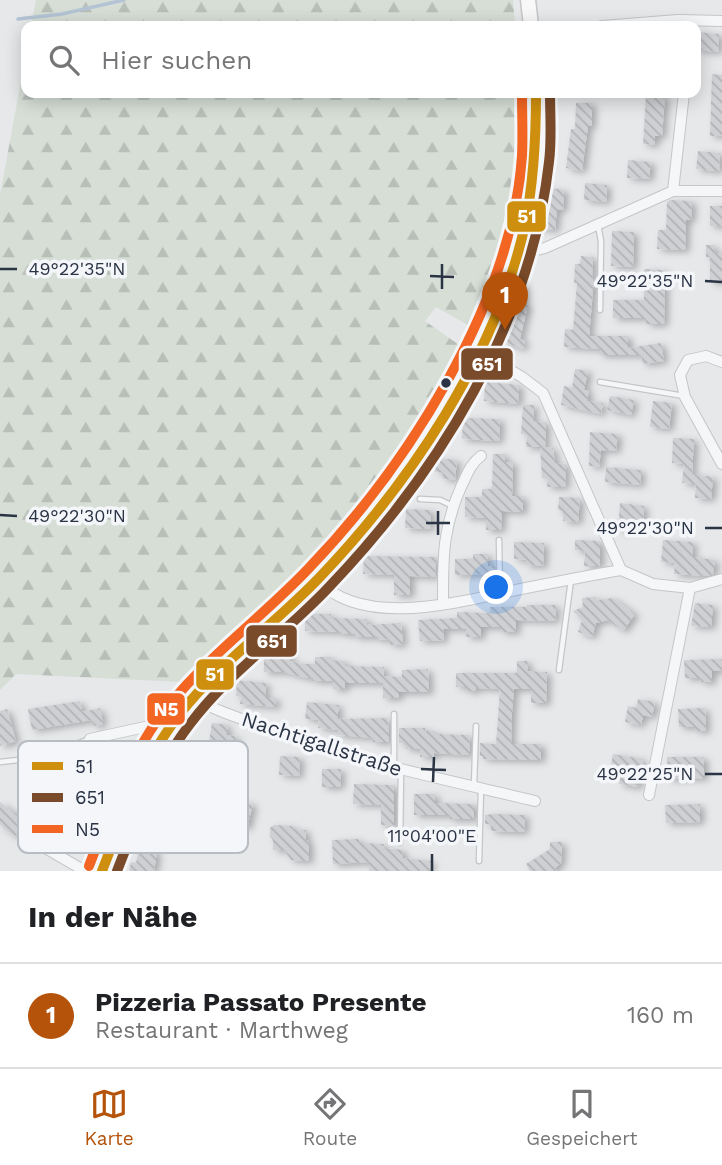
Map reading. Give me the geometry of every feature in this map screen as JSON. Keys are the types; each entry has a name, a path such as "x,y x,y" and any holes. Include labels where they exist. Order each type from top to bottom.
{"main road":[{"path":"528,0 530,21"},
{"path":"162,741 169,727 194,696 317,580 361,530 409,467 441,417 478,351 517,251 535,171 537,98"},
{"path":"102,871 109,853"}],"street":[{"path":"701,22 722,21"},
{"path":"673,191 683,98"},
{"path":"517,251 545,248 673,191 722,191"},
{"path":"478,351 543,393 621,570"},
{"path":"722,362 706,356 688,360 681,375 685,397 722,464"},
{"path":"443,604 443,543 453,506 472,462 481,456"},
{"path":"317,580 331,593 364,605 395,608 443,604 621,570 653,584 690,588 722,579"},
{"path":"649,795 690,588"},
{"name":"Nachtigallstraße","path":"194,696 219,710 279,733 397,769 535,801"},
{"path":"90,739 145,727 169,727"},
{"path":"54,853 85,871"}],"lane":[{"path":"598,224 601,241 600,310"},
{"path":"600,382 685,397"},
{"path":"420,499 440,500 453,506"},
{"path":"499,540 499,593"},
{"path":"559,670 571,579"},
{"path":"394,714 400,843"},
{"path":"476,726 480,861"},
{"path":"84,741 90,739"},
{"path":"0,762 18,760"}],"green space":[{"path":"36,0 513,0 515,21 32,21"},
{"path":"21,81 21,98 520,98 524,162 502,272 473,328 436,307 425,321 462,347 428,400 398,456 303,574 196,674 190,671 181,682 16,674 0,690 0,195"}],"building":[{"path":"701,32 719,34 718,52 701,50"},
{"path":"712,74 722,75 722,136 710,136"},
{"path":"646,98 665,98 662,136 655,136 655,145 643,144"},
{"path":"576,103 592,103 592,126 588,126 582,171 566,168 571,129 575,129"},
{"path":"698,151 720,153 719,171 696,169"},
{"path":"628,160 651,162 649,179 627,178"},
{"path":"585,183 607,185 606,202 584,200"},
{"path":"548,188 564,190 563,210 557,209 555,230 538,228 540,207 546,207"},
{"path":"692,201 691,220 686,220 685,250 657,249 658,230 666,230 667,202"},
{"path":"710,206 722,206 722,226 710,226"},
{"path":"612,231 634,232 633,267 611,266"},
{"path":"706,245 714,245 714,253 722,253 722,282 710,282 710,257 706,257"},
{"path":"581,256 593,257 594,279 589,336 628,336 628,348 661,343 664,361 643,364 641,355 600,355 600,349 564,347 565,329 573,330 577,283 574,283 575,264 580,264"},
{"path":"644,269 665,270 664,324 646,324 646,318 613,318 613,300 644,300"},
{"path":"515,300 528,305 520,339 525,341 523,349 503,342 503,334"},
{"path":"575,369 588,371 584,390 589,390 587,401 603,403 601,414 561,405 564,386 572,388"},
{"path":"485,382 519,385 518,404 484,401"},
{"path":"610,396 634,400 631,415 607,410"},
{"path":"653,401 672,403 669,429 650,427"},
{"path":"523,405 534,405 533,421 546,422 545,447 526,447 527,434 521,434"},
{"path":"463,418 500,419 499,441 462,439"},
{"path":"590,432 618,434 616,451 601,450 599,467 589,466"},
{"path":"673,438 694,439 692,474 713,477 711,499 695,498 696,484 682,483 684,464 672,463"},
{"path":"540,447 553,448 555,463 566,464 565,487 547,487 548,478 542,478"},
{"path":"493,454 505,454 505,462 513,462 512,496 523,496 523,512 502,511 501,530 486,530 486,518 465,517 465,497 482,497 482,489 492,489"},
{"path":"436,458 457,460 455,480 443,479 443,472 435,472"},
{"path":"606,467 641,470 640,485 605,482"},
{"path":"559,497 580,498 578,522 563,521 563,511 558,510"},
{"path":"620,503 644,506 643,522 628,520 627,531 618,530"},
{"path":"406,509 431,510 430,529 405,528"},
{"path":"575,540 600,541 600,566 584,566 585,551 575,550"},
{"path":"663,540 693,542 692,557 715,560 713,574 674,574 675,563 661,562"},
{"path":"514,542 544,543 543,566 526,565 526,560 514,559"},
{"path":"473,554 488,554 488,566 495,566 495,574 455,575 455,559 473,559"},
{"path":"364,556 436,557 435,577 410,576 410,595 394,595 394,575 363,574"},
{"path":"596,597 597,600 613,598 635,614 623,631 608,620 596,623 592,637 578,632 582,620 573,611 583,607 582,598"},
{"path":"695,603 713,605 711,627 691,626"},
{"path":"556,605 555,621 516,620 516,632 501,632 501,627 481,627 481,637 466,637 467,629 443,629 444,640 420,641 418,620 457,618 457,612 490,613 490,607"},
{"path":"305,614 367,619 367,625 401,623 403,644 390,645 390,639 355,637 355,634 341,632 305,631"},
{"path":"264,654 290,654 290,661 301,664 315,664 315,657 331,657 332,661 345,661 345,666 384,667 384,676 402,677 402,670 428,669 429,692 399,692 399,698 383,698 383,683 345,683 345,689 333,689 333,681 313,681 313,678 284,672 264,672"},
{"path":"722,659 722,671 712,671 712,682 701,682 700,678 685,678 684,660"},
{"path":"517,661 528,661 527,671 547,672 546,703 531,703 531,689 514,689 512,712 511,744 541,744 541,760 483,759 483,756 480,756 480,743 496,744 500,689 476,688 476,691 466,691 466,687 456,687 456,673 517,673"},
{"path":"237,680 266,683 265,698 276,698 276,707 240,704 241,697 236,696"},
{"path":"638,699 655,702 652,717 643,715 641,725 625,722 628,706 636,708"},
{"path":"80,701 82,712 100,708 103,724 94,726 92,720 32,730 28,709"},
{"path":"307,702 339,705 337,719 388,718 389,742 373,742 373,738 338,735 338,730 318,728 319,720 305,719"},
{"path":"705,708 706,731 695,731 695,727 679,727 678,709"},
{"path":"7,709 16,741 0,746 0,711"},
{"path":"212,723 228,725 226,735 236,736 235,741 209,741"},
{"path":"399,728 425,728 425,731 434,731 434,734 469,735 470,755 434,753 434,757 420,757 420,749 406,749 406,743 399,743"},
{"path":"154,735 150,741 140,741 141,738 138,736"},
{"path":"613,754 643,759 638,787 619,784 621,773 610,771"},
{"path":"280,756 300,757 299,776 279,775"},
{"path":"667,757 704,757 704,778 668,779"},
{"path":"322,769 341,769 340,787 322,787"},
{"path":"354,784 394,785 394,826 381,825 381,805 353,804"},
{"path":"414,794 435,794 435,803 474,804 474,819 450,819 450,815 414,815"},
{"path":"0,802 18,815 18,833 15,837 0,825"},
{"path":"248,803 253,804 248,824"},
{"path":"700,804 700,822 666,823 665,805"},
{"path":"485,815 525,815 524,832 491,831 491,824 485,824"},
{"path":"274,825 306,830 309,861 291,860 284,850 273,850 270,828"},
{"path":"359,839 359,843 384,844 383,848 403,850 402,858 431,861 430,871 369,871 369,862 333,864 332,840"},
{"path":"550,842 562,842 561,863 555,868 557,871 530,871 526,864 550,849"},
{"path":"87,853 99,853 94,866 84,862"},
{"path":"138,853 157,853 154,871 129,871 131,862 136,863"}],"waterway":[{"path":"18,19 62,14 124,0"}],"transit line":[{"name":"N5","path":"144,741 191,680 290,587 346,527 383,481 449,378 476,323 498,267 514,211 522,156 522,98"},
{"name":"51","path":"161,741 179,715 211,678 302,595 353,541 417,459 445,415 471,369 512,274 531,192 536,98"},
{"name":"651","path":"178,741 222,687 312,605 369,542 407,495 474,392 500,337 522,280 539,222 550,153 550,98"},
{"name":"N5","path":"89,866 94,853"},
{"name":"51","path":"102,871 109,853"},
{"name":"651","path":"117,871 124,853"}],"place":[{"name":"Pizzeria Passato Presente","path":"505,330"}]}
